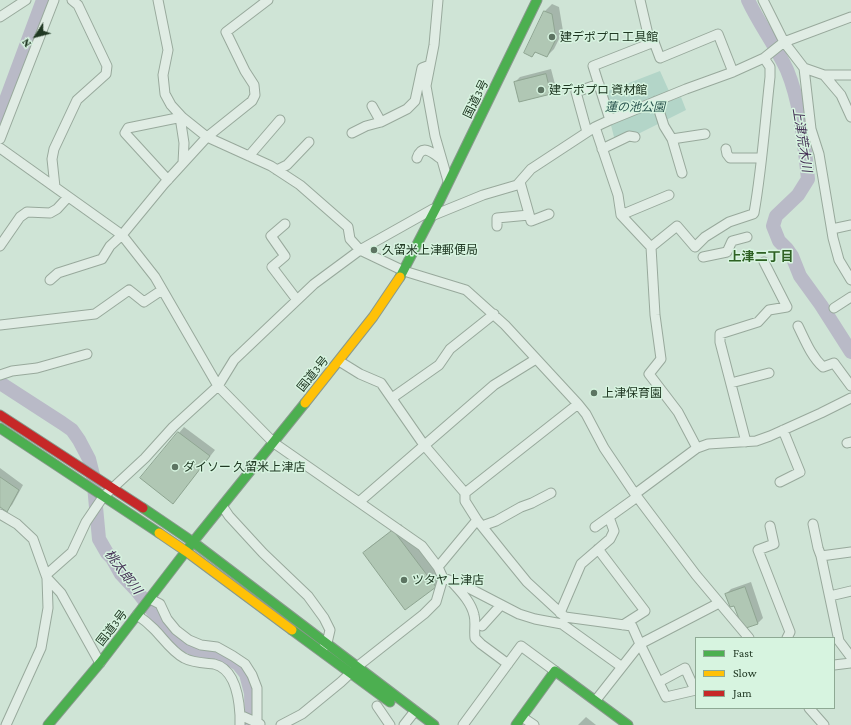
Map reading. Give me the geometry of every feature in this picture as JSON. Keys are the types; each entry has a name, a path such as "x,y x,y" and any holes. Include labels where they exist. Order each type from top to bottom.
{"main road":[{"name":"国道3号","path":"48,725 100,663 194,542 339,361 404,271 433,216 537,0"},
{"path":"0,416 114,488 194,542 358,666 412,714 420,725"},
{"path":"0,428 187,552 350,673 412,714 434,725"},
{"path":"516,725 555,671 628,725"}],"street":[{"path":"0,139 54,0"},
{"path":"55,187 52,159 54,149 77,100 106,74 107,66 78,5 72,0"},
{"path":"158,0 168,50 163,75 165,94 171,105 181,117 207,137 277,170 300,185 348,227 350,239 360,250 404,271 466,290 494,314 586,414 604,448 636,496 696,575 747,637"},
{"path":"50,280 58,273 102,258 110,246 122,235 168,180 207,137 252,101 255,95 254,85 245,71 226,32 268,0"},
{"path":"438,0 437,21 426,86 435,136 448,183"},
{"path":"640,0 650,43"},
{"path":"763,0 784,42 804,68 811,129 819,154 833,238 839,260 850,276"},
{"path":"0,17 22,1"},
{"path":"433,216 483,195 517,185 531,169 591,130 610,120 733,72 764,58 784,42 851,18"},
{"path":"610,120 593,66 650,43 654,42 660,58 718,34 733,72"},
{"path":"651,247 677,226 695,247 705,237 729,222 752,214 760,177 770,77 770,67 764,58"},
{"path":"352,133 381,122 407,109 415,101 422,68 430,65"},
{"path":"804,68 824,75 851,75"},
{"path":"824,75 841,95 851,117"},
{"path":"599,84 576,92 591,130 602,149 618,195 621,215 651,247 655,315 661,359 649,374 678,412 697,448"},
{"path":"656,101 664,126 672,139 682,173"},
{"path":"372,106 381,122"},
{"path":"181,117 184,143 183,163"},
{"path":"168,180 126,134 128,128 181,117"},
{"path":"249,156 280,120"},
{"path":"672,139 705,134"},
{"path":"602,149 629,136 636,137"},
{"path":"277,170 287,165 309,142"},
{"path":"0,148 122,235 155,277 218,386 274,443 422,546 447,580 464,595 471,607 474,615 475,638 508,664"},
{"path":"726,149 730,158 761,158"},
{"path":"416,158 418,153 422,150 429,151 441,159"},
{"path":"520,182 530,221 549,214"},
{"path":"621,215 669,195"},
{"path":"0,246 20,217 27,212 50,214 57,210 68,197"},
{"path":"46,577 72,552 86,522 103,497 145,458 173,427 218,386 234,360 297,300 314,284 360,250 437,206"},
{"path":"497,226 496,221 498,218 529,214"},
{"path":"285,224 271,236 285,256 272,267 297,300"},
{"path":"832,230 851,225"},
{"path":"703,257 727,252 732,242 746,237"},
{"path":"746,442 720,342 720,334 758,322 769,310 787,307 764,262"},
{"path":"0,325 95,314 129,290 144,302 162,290"},
{"path":"834,308 851,297"},
{"path":"392,398 439,365 450,349 494,314"},
{"path":"798,326 818,362 823,367 834,363 851,386"},
{"path":"0,375 12,371 37,368 87,354"},
{"path":"359,502 494,385 536,359"},
{"path":"339,361 360,374 381,383 424,445 465,493 465,501 480,523 527,582 563,618 622,667"},
{"path":"731,383 769,373"},
{"path":"594,527 697,448 708,444 756,441 851,398"},
{"path":"465,493 578,404"},
{"path":"780,482 800,472 783,430"},
{"path":"438,567 480,523 496,521 551,493"},
{"path":"223,507 229,516 263,553 308,596 324,618 330,630 327,643 321,651"},
{"path":"0,514 17,524 33,539 46,577 48,608 41,648 6,725"},
{"path":"563,618 581,564 610,539 614,531 609,517"},
{"path":"812,524 830,596 836,641 851,657"},
{"path":"770,526 774,544 758,550 790,632 788,637"},
{"path":"598,549 645,611 623,625"},
{"path":"821,556 851,552"},
{"path":"46,577 61,593 100,663"},
{"path":"447,580 463,586 519,614 534,619 563,618 632,626 666,697 695,690"},
{"path":"281,725 302,714 358,666 424,614 436,602 447,580"},
{"path":"830,596 851,591"},
{"path":"150,599 160,604 167,619 176,630 189,640 201,645 217,648 245,664 252,675 257,688 259,724 240,715"},
{"path":"596,700 640,644 719,603"},
{"path":"482,626 501,605"},
{"path":"139,613 185,659 216,665 227,672 235,684 239,699 240,725"},
{"path":"463,725 521,646 555,671"},
{"path":"835,665 851,663"},
{"path":"658,682 685,668 695,688"},
{"path":"377,706 390,725"},
{"path":"810,709 824,725"},
{"path":"404,725 412,714"},
{"path":"522,717 534,725"}],"green space":[{"name":"蓮の池公園","path":"660,71 673,100 681,97 686,110 616,145 603,93"}],"building":[{"path":"544,11 552,14 556,39 547,57 535,52 532,57 524,53"},
{"path":"546,74 551,94 519,102 514,82"},
{"name":"ダイソー 久留米上津店","path":"178,432 210,456 173,504 140,478"},
{"path":"0,477 19,490 7,512 0,507"},
{"path":"393,530 436,587 405,610 363,553"},
{"path":"745,587 758,624 743,629 734,606 730,607 725,594"}],"waterway":[{"name":"桃太郎川","path":"0,116 43,0"},
{"name":"上津荒木川","path":"748,0 778,52 792,83 799,110 808,179 798,195 776,216 773,226 779,241 792,256 800,276 821,305 851,352"},
{"name":"桃太郎川","path":"0,383 72,430 89,459 93,475 99,539 107,553 112,558 121,574 137,591 171,633 182,643 196,650 214,652 238,664 246,674 251,693 252,725"}],"traffic: fast":[{"path":"400,277 437,206 537,0"},
{"path":"48,725 100,663 193,542 305,403"},
{"path":"0,428 159,533"},
{"path":"143,508 193,542 434,725"},
{"path":"292,630 390,702"},
{"path":"516,725 555,671 628,725"}],"traffic: slow":[{"path":"305,403 373,317 400,277"},
{"path":"159,533 292,630"}],"traffic: jam":[{"path":"0,415 143,508"}],"place":[{"name":"建デポプロ 工具館","path":"552,37"},
{"name":"建デポプロ 資材館","path":"541,90"},
{"name":"久留米上津郵便局","path":"374,250"},
{"name":"上津保育園","path":"594,393"},
{"name":"ダイソー 久留米上津店","path":"175,467"},
{"name":"ツタヤ上津店","path":"404,580"}],"district":[{"name":"上津二丁目","path":"761,257"}]}
